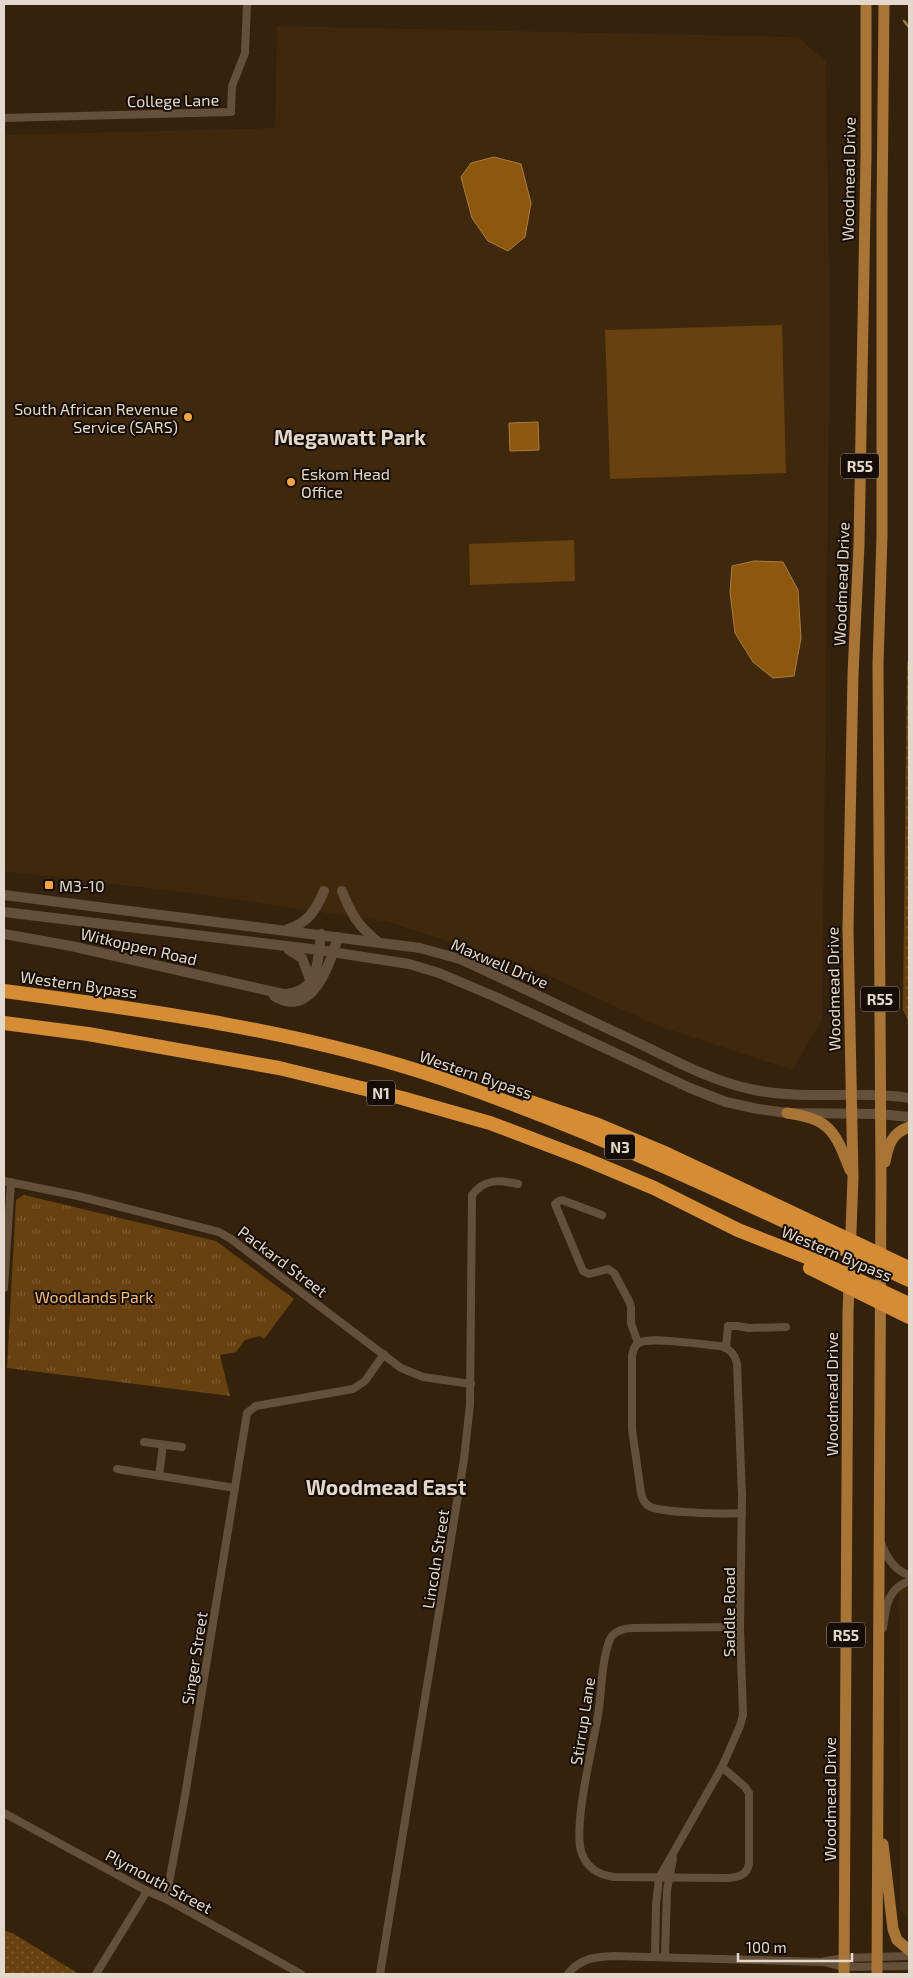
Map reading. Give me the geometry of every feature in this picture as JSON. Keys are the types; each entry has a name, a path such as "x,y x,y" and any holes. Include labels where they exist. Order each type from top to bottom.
{"highway":[{"name":"Western Bypass","path":"4,991 218,1022 328,1047 445,1080 662,1164 831,1237 909,1280"},
{"name":"Western Bypass","path":"4,1023 88,1034 279,1068 402,1098 490,1123 585,1159 654,1188 738,1230 822,1268 909,1304"},
{"path":"831,1237 909,1268"},
{"path":"822,1268 909,1316"}],"main road":[{"name":"Woodmead Drive","path":"845,1966 848,1312 854,1178 848,929 853,674 859,544 866,155 866,4"},
{"name":"Woodmead Drive","path":"877,1966 881,1181 878,664 882,536 884,4"},
{"path":"285,930 297,926 312,915 324,891"},
{"path":"342,891 358,925 378,942"},
{"name":"Maxwell Drive","path":"4,895 420,948 460,959 695,1070 737,1086 795,1096 851,1095 909,1098"},
{"path":"84,923 87,905"},
{"name":"Maxwell Drive","path":"4,912 319,950 402,962 433,971 498,998 700,1092 747,1107 787,1113 880,1114 909,1117"},
{"name":"Witkoppen Road","path":"4,934 71,946 267,991 290,993 304,989 311,982"},
{"path":"311,982 314,975 321,934"},
{"name":"Witkoppen Road","path":"267,991 286,1001 310,996 333,953 338,937"},
{"path":"280,946 301,957 306,964 308,978 311,982"},
{"path":"787,1113 813,1118 829,1129 839,1143 854,1178"},
{"path":"881,1181 891,1139 900,1130 909,1127"},
{"path":"878,1790 893,1929 897,1940 909,1950"}],"street":[{"name":"College Lane","path":"4,118 230,112 232,86 245,53 247,4"},
{"path":"4,1288 7,1181"},
{"name":"Packard Street","path":"7,1181 78,1196 219,1232 409,1372 423,1377 471,1384"},
{"name":"Lincoln Street","path":"380,1974 463,1468 471,1384 472,1195 476,1189 492,1181 518,1184"},
{"path":"602,1215 562,1200 555,1204 583,1271 589,1274 608,1269 614,1273 629,1301 631,1322 638,1343"},
{"path":"742,1514 657,1509 648,1506 645,1502 641,1493 632,1429 632,1353 638,1343 652,1340 729,1350 728,1326 749,1328 786,1327"},
{"name":"Saddle Road","path":"655,1956 656,1904 659,1878 664,1867 673,1857 722,1767 740,1726 742,1714 740,1627 742,1514 736,1364 729,1350"},
{"name":"Singer Street","path":"166,1899 185,1796 248,1411 256,1406 334,1394 353,1389 364,1381 384,1354"},
{"path":"144,1442 182,1447"},
{"path":"159,1476 163,1445"},
{"path":"117,1469 235,1488"},
{"path":"878,1531 882,1546 889,1559 899,1570 909,1575"},
{"path":"879,1660 887,1602 890,1594 896,1588 909,1581"},
{"name":"Stirrup Lane","path":"722,1767 745,1787 750,1798 749,1864 747,1871 738,1877 659,1878 605,1876 594,1871 588,1865 582,1855 579,1844 581,1811 598,1715 605,1660 610,1640 621,1630 633,1628 740,1627"},
{"name":"Plymouth Street","path":"4,1813 166,1899 301,1974"},
{"name":"Saddle Road","path":"665,1957 669,1878 673,1857"},
{"path":"96,1974 147,1890"},
{"path":"568,1974 580,1963 594,1957 655,1956 824,1962 845,1966 909,1966"},
{"path":"877,1966 909,1956"}],"shaded area":[{"path":"277,26 798,37 826,62 830,332 822,1020 792,1070 658,1026 527,966 388,922 199,894 4,871 4,135 275,128"},
{"path":"494,157 521,164 531,203 525,237 508,251 488,241 472,218 461,177 471,163"},
{"path":"538,422 539,450 510,451 509,423"},
{"path":"754,561 783,562 798,590 801,638 794,676 773,678 753,662 735,633 730,592 732,566"},
{"path":"899,1581 909,1581 909,1923 900,1907"}],"green space":[{"path":"782,325 786,473 610,479 605,330"},
{"path":"574,540 575,581 470,585 469,544"},
{"path":"909,661 909,1034 907,1018 903,1010 907,662"},
{"name":"Woodlands Park","path":"24,1195 216,1241 294,1299 264,1339 260,1336 245,1340 236,1352 220,1355 230,1396 7,1368 16,1200"},
{"path":"4,1930 14,1934 79,1974 4,1974"}],"waterway":[{"path":"904,21 909,27"}],"place":[{"name":"South African Revenue Service (SARS)","path":"188,417"},
{"name":"Eskom Head Office","path":"291,482"},
{"name":"M3-10","path":"49,885"}],"district":[{"name":"Megawatt Park","path":"350,436"},
{"name":"Woodmead East","path":"386,1486"}]}
